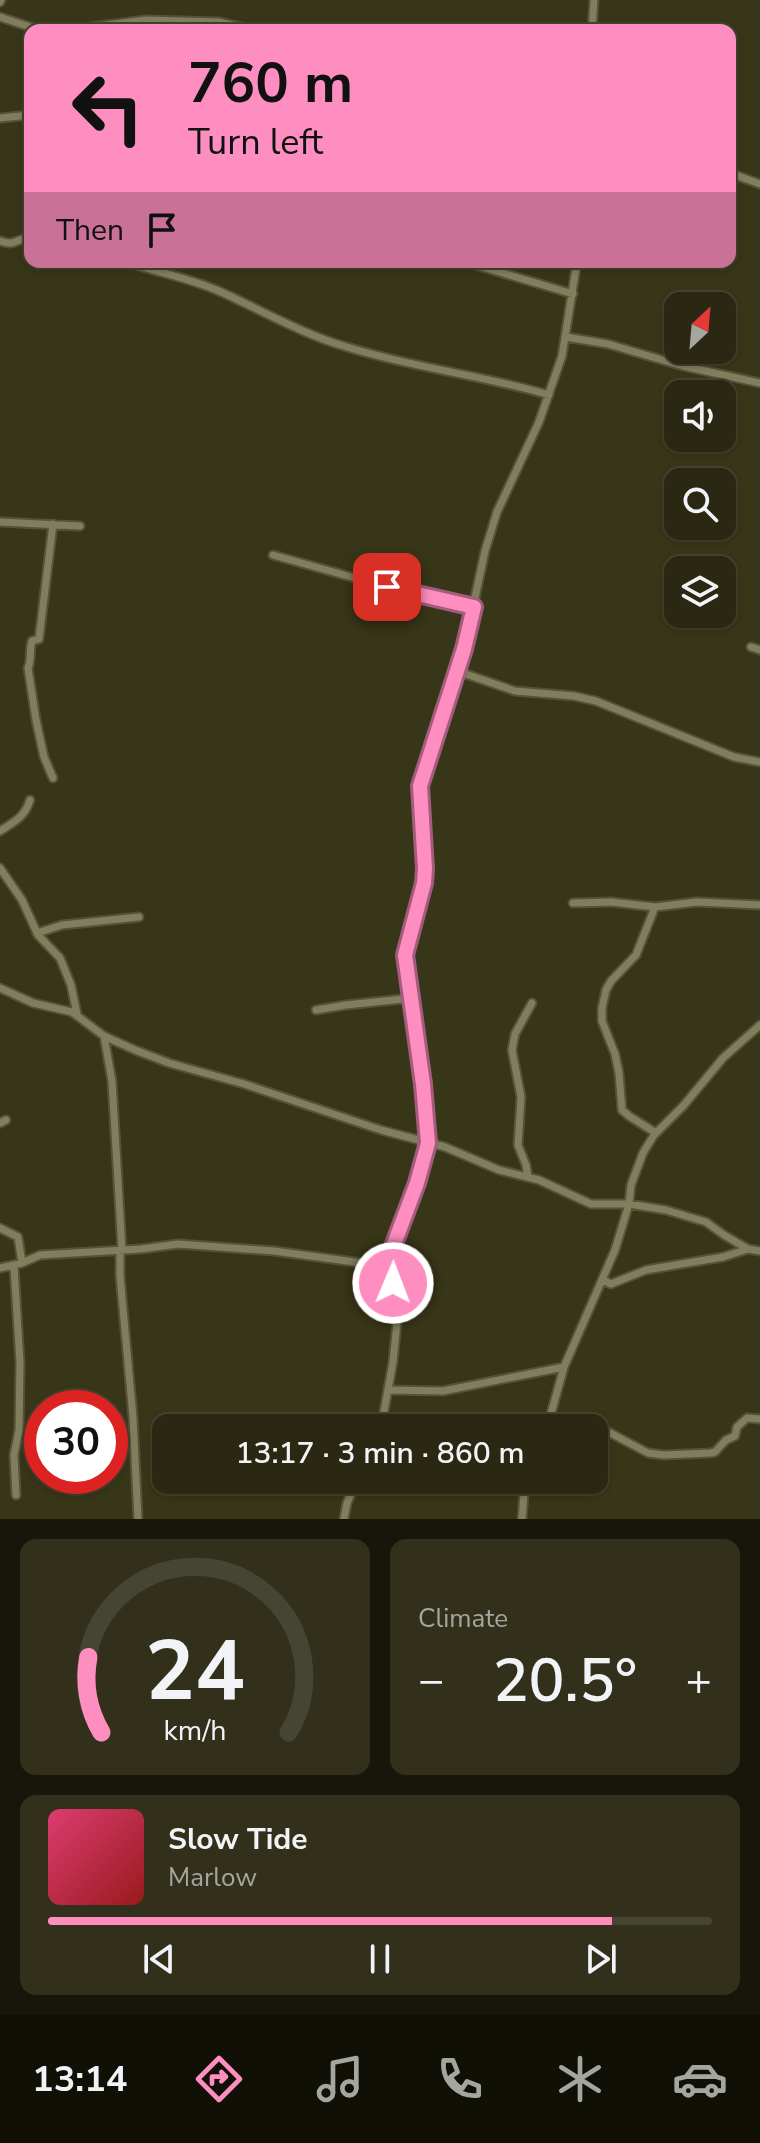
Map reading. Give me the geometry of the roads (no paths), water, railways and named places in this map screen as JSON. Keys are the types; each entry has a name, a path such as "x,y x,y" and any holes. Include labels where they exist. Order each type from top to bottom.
{"street":[{"path":"592,24 594,0"},
{"path":"0,17 24,25"},
{"path":"115,24 146,20 228,24"},
{"path":"0,118 24,116"},
{"path":"736,175 760,184"},
{"path":"0,241 12,244 24,238"},
{"path":"147,268 217,291 347,347 549,395"},
{"path":"486,268 573,294"},
{"path":"384,1414 393,1362 398,1300 391,1267 396,1235 417,1183 428,1143 405,955 424,883 420,786 457,671 497,512 539,422 562,356 576,268"},
{"path":"566,337 608,344 683,366 760,383"},
{"path":"0,522 80,526"},
{"path":"53,524 39,639 32,641 28,668 44,757 53,778"},
{"path":"273,555 387,587 474,607"},
{"path":"457,671 515,691 596,701 734,757 760,762"},
{"path":"0,831 22,817 30,800"},
{"path":"0,868 22,900 37,933 52,948 66,970 77,1014"},
{"path":"573,903 611,902 655,907 697,902 760,905"},
{"path":"655,907 636,955 606,990 601,1015 615,1054 622,1110 656,1133"},
{"path":"37,933 62,925 139,917"},
{"path":"0,988 33,1003 77,1014 104,1036 169,1063 445,1147 499,1170 539,1180 591,1204 629,1204 666,1210 706,1222 748,1249 760,1251"},
{"path":"316,1010 412,998"},
{"path":"528,1177 518,1145 521,1097 512,1050 515,1034 532,1003"},
{"path":"551,1414 564,1367 615,1250 629,1204 631,1185 643,1153 656,1133 723,1058 760,1025"},
{"path":"104,1036 112,1081 120,1276 133,1417 138,1519"},
{"path":"0,1228 18,1237 20,1362 19,1430 14,1455 16,1495"},
{"path":"0,1268 40,1255 178,1244 274,1251 391,1267"},
{"path":"603,1280 611,1284 646,1270 723,1257 748,1249"},
{"path":"388,1390 443,1391 564,1367"},
{"path":"608,1432 648,1453 704,1454 715,1452 732,1438 737,1427 747,1418 760,1419"},
{"path":"344,1519 351,1494"},
{"path":"522,1519 524,1494"}]}
